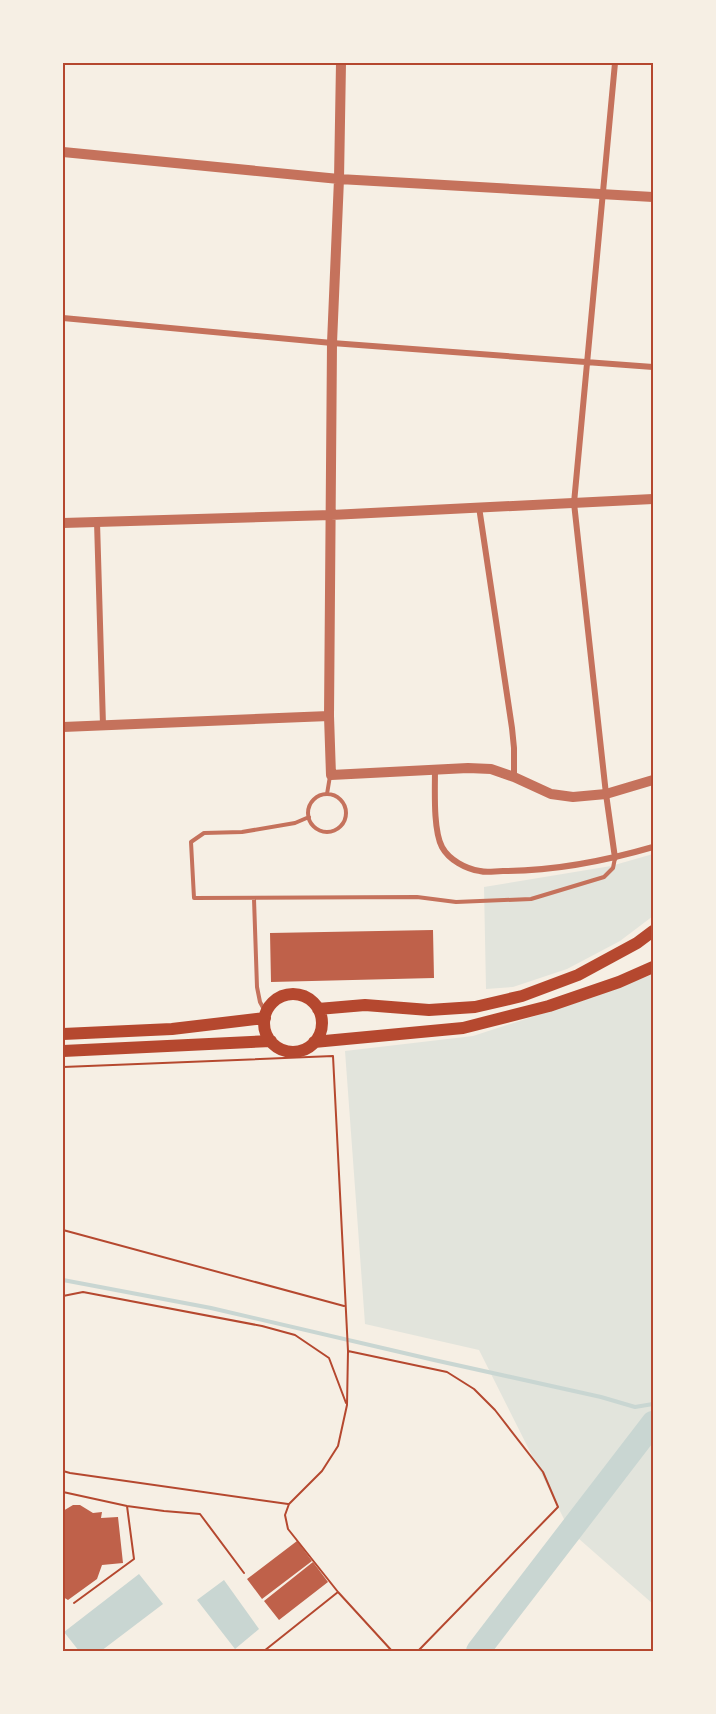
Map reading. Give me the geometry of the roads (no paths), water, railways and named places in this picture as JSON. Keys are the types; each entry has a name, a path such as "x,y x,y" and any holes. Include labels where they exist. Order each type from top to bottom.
{"main road":[{"path":"318,1009 365,1005 429,1010 475,1007 522,996 579,975 637,944 653,931"},
{"path":"314,1042 463,1028 549,1006 619,982 653,967"},
{"path":"291,994 302,995 318,1009 322,1026 319,1035 307,1048 297,1052 287,1051 271,1041 264,1026 265,1016 272,1004 280,997 291,994"},
{"path":"63,1034 172,1029 265,1016"},
{"path":"63,1051 271,1041"}],"street":[{"path":"341,63 332,343 329,716 331,775 491,769 551,794 573,797 606,794 653,780"},
{"path":"615,63 574,503 615,858"},
{"path":"63,152 339,178 653,197"},
{"path":"63,318 332,343 653,367"},
{"path":"63,523 331,515 653,499"},
{"path":"479,507 512,728 514,777"},
{"path":"97,522 103,725"},
{"path":"63,727 329,716"},
{"path":"435,770 437,830 441,847 449,857 464,867 480,872 527,871 615,858 653,847"}],"lane":[{"path":"327,795 331,775"},
{"path":"327,795 338,797 345,807 346,819 343,825 333,832 320,831 315,828 309,817 310,804 320,796 327,795"},
{"path":"309,817 296,823 253,830 204,833 191,842 194,898 417,897 456,903 531,899 604,877 613,868 615,858"},
{"path":"254,898 257,987 265,1016"}],"waterway":[{"path":"63,1280 211,1308 601,1397 635,1407 653,1404"},
{"path":"478,1651 653,1423"}]}
